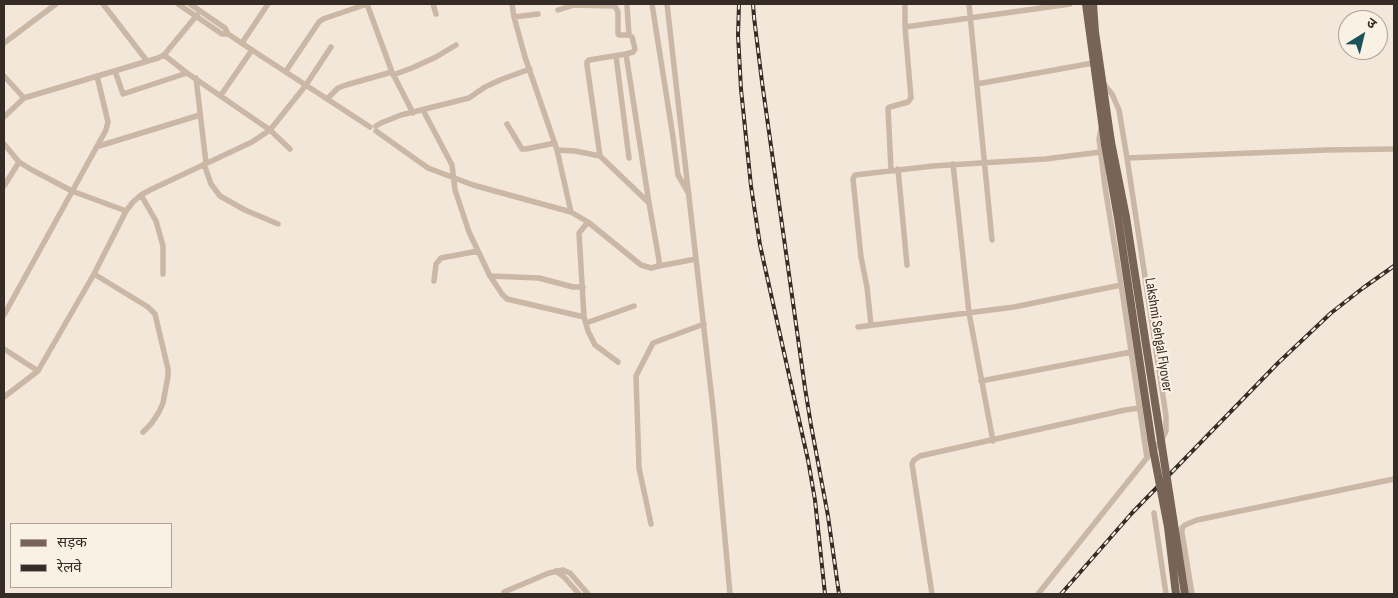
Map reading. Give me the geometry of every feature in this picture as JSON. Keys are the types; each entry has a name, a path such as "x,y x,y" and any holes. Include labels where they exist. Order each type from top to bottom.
{"main road":[{"name":"Lakshmi Sehgal Flyover","path":"1086,4 1093,64 1152,444 1168,527 1176,594"},
{"name":"Lakshmi Sehgal Flyover","path":"1093,4 1102,81 1106,146 1126,217 1185,594"}],"street":[{"path":"4,43 56,4"},
{"path":"103,4 147,61"},
{"path":"178,4 195,16 224,28 228,34 374,128 428,168 473,185 571,212 588,222 641,265 651,268 696,259"},
{"path":"190,4 213,24"},
{"path":"242,43 268,4"},
{"path":"286,71 322,19 367,4 392,74 413,113"},
{"path":"434,4 436,14"},
{"path":"512,4 514,17 530,69 557,150 571,212"},
{"path":"652,4 678,175 689,195"},
{"path":"667,4 714,417 730,594"},
{"path":"905,4 911,98 908,102 888,108 888,112 907,265"},
{"path":"969,4 992,240"},
{"path":"1007,4 1008,12"},
{"path":"905,27 1042,6 1070,4"},
{"path":"558,10 574,5 615,6 618,12 618,34 629,36"},
{"path":"600,156 587,65 589,60 626,54 635,50 632,37 629,36 627,6"},
{"path":"4,117 24,98 164,55 200,11"},
{"path":"514,17 538,14"},
{"path":"327,99 338,88 412,68 456,45"},
{"path":"4,396 38,371 94,274 126,211 141,195 259,138 270,130 306,85 331,47"},
{"path":"221,96 252,50"},
{"path":"626,54 659,266"},
{"path":"164,55 270,130 290,149"},
{"path":"616,56 629,158"},
{"path":"978,84 1093,64"},
{"path":"374,128 390,119 469,98 500,80 530,69"},
{"path":"115,71 123,94 187,73"},
{"path":"4,76 24,98"},
{"path":"4,315 106,130 108,122 98,76"},
{"path":"196,78 205,164 211,184 220,196 245,210 278,224"},
{"path":"1038,594 1162,439 1166,431 1166,416 1127,158 1118,110 1112,94 1102,81"},
{"path":"423,110 452,165 455,190 468,232 490,276 502,294 508,298 585,320 634,306"},
{"path":"98,146 200,115"},
{"path":"507,124 522,149 555,143"},
{"path":"4,144 19,162 72,191 126,211"},
{"path":"871,325 867,287 861,257 854,176 895,169 1045,159 1106,146 1105,187 1147,458"},
{"path":"1127,158 1394,149"},
{"path":"557,150 600,156 649,203"},
{"path":"4,186 19,162"},
{"path":"953,164 969,313 993,441"},
{"path":"141,195 156,221 162,246 163,274"},
{"path":"588,222 579,233 585,320 595,345 618,362"},
{"path":"434,281 436,264 441,258 478,251"},
{"path":"94,274 148,307 155,314 168,376 163,403 159,412 143,432"},
{"path":"490,276 539,278 573,287 583,287"},
{"path":"858,327 1014,307 1121,286"},
{"path":"652,524 639,468 636,376 653,343 704,324"},
{"path":"4,348 38,371"},
{"path":"981,381 1131,352"},
{"path":"932,594 912,464 914,460 920,456 1140,408"},
{"path":"1192,594 1182,533 1183,527 1194,521 1394,479"},
{"path":"1154,512 1166,594"},
{"path":"504,592 556,571 563,570 570,573 588,594"},
{"path":"556,571 579,594"}],"railway":[{"path":"739,4 738,35 741,89 751,186 760,245 808,460 815,500 825,594"},
{"path":"753,4 762,82 805,388 828,516 839,594"},
{"path":"1061,594 1132,513 1278,363 1331,313 1394,266"}]}
